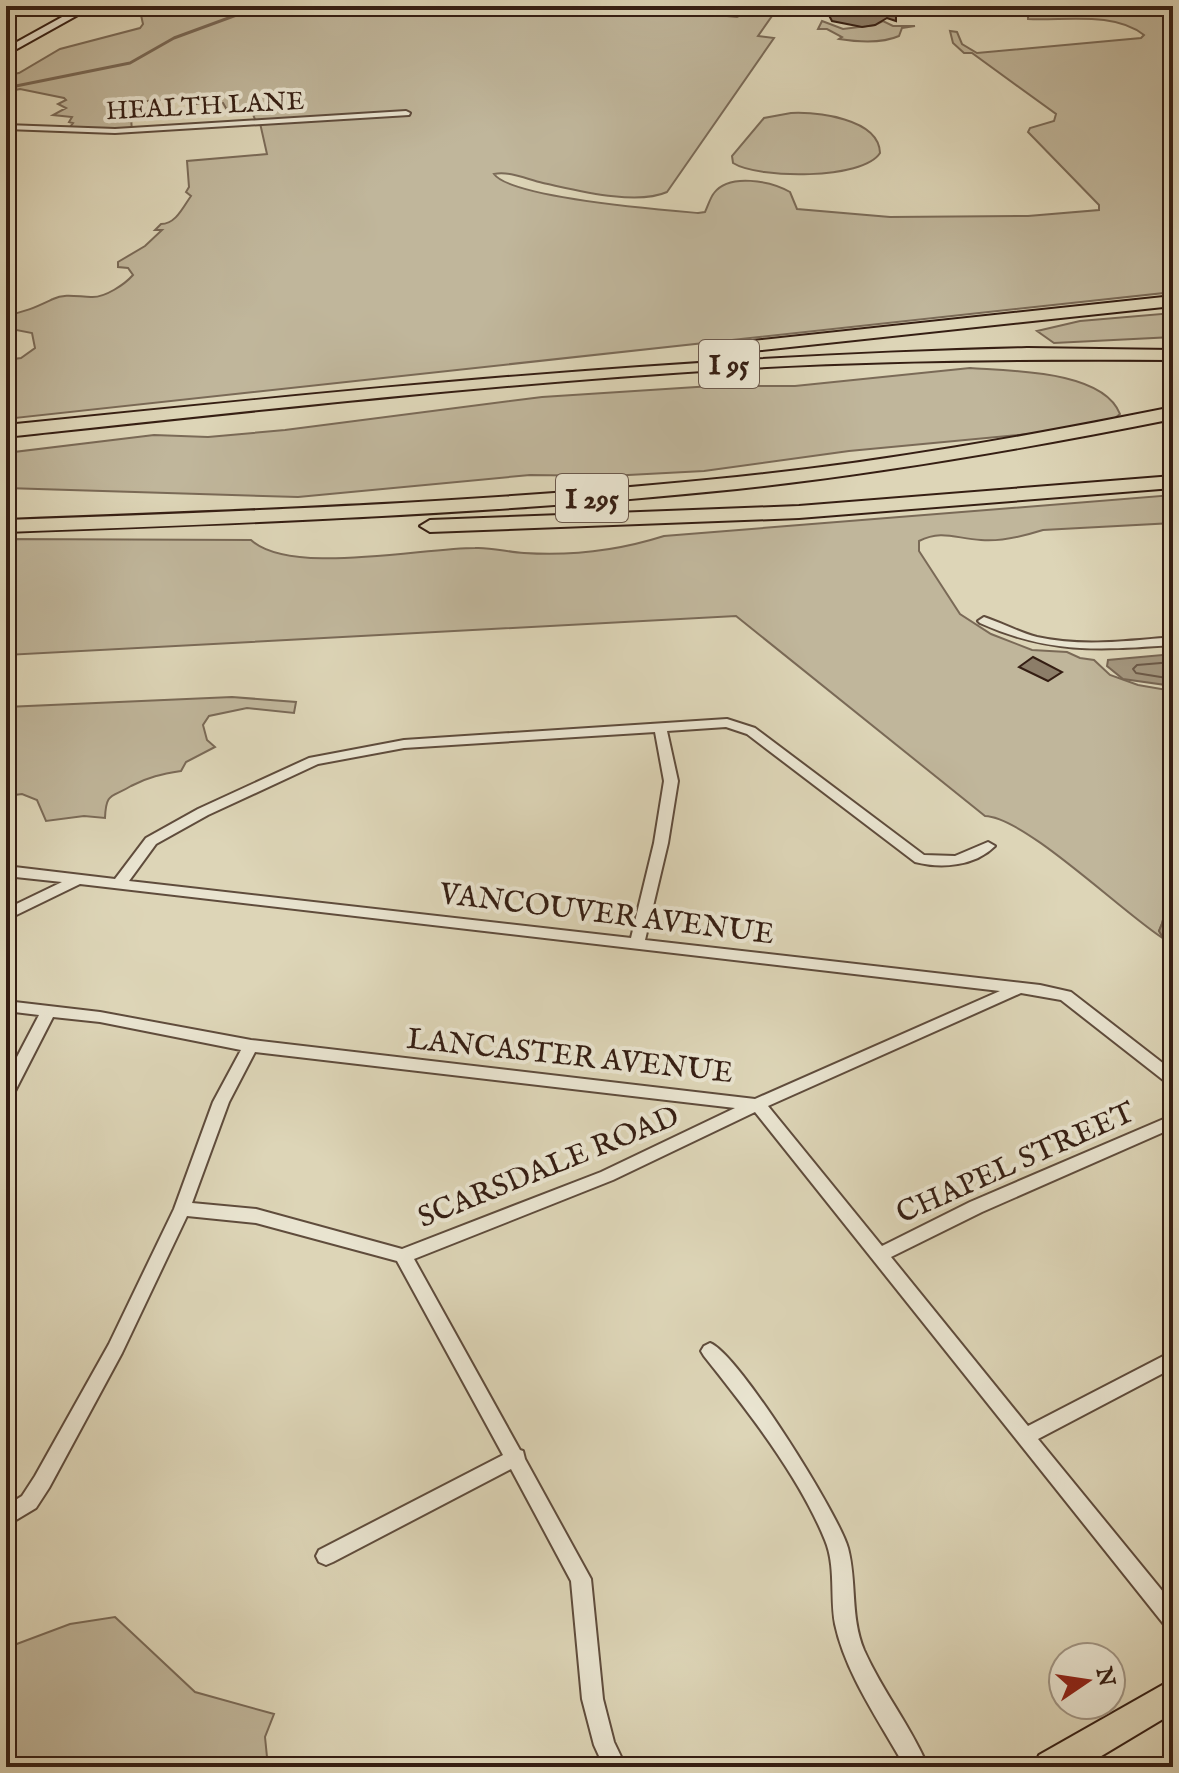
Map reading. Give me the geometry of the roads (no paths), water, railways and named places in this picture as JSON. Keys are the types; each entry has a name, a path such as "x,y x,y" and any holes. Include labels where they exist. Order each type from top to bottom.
{"highway":[{"path":"287,402 500,373 1173,301"},
{"name":"I 95","path":"6,431 605,372 755,362 969,355 1173,355"},
{"name":"I 295","path":"6,527 465,507 661,492 921,459 1173,413"},
{"path":"6,527 370,528 599,522 923,504 1170,483"}],"main road":[{"path":"6,52 89,6"},
{"path":"1051,1767 1173,1695"}],"street":[{"path":"6,9 21,6"},
{"path":"6,43 19,44"},
{"name":"HEALTH LANE","path":"6,127 115,131 406,113"},
{"path":"984,621 1009,633 1065,647 1173,641"},
{"path":"119,884 151,841 203,812 314,761 404,744 727,723 751,731 920,859 939,864 968,858 988,846"},
{"path":"637,945 661,843 671,781 660,727"},
{"name":"VANCOUVER AVENUE","path":"6,871 1020,988 1066,996 1173,1079"},
{"path":"6,915 76,881"},
{"name":"SCARSDALE ROAD","path":"403,1256 607,1176 1020,988"},
{"name":"LANCASTER AVENUE","path":"6,1006 100,1017 251,1046 758,1105 1173,1620"},
{"path":"6,1093 49,1011"},
{"path":"6,1517 29,1502 116,1348 182,1209 221,1102 251,1046"},
{"name":"CHAPEL STREET","path":"880,1255 976,1207 1173,1121"},
{"path":"182,1209 256,1216 403,1256 581,1579 588,1624 591,1693 604,1749 615,1767"},
{"path":"710,1351 782,1448 835,1537 848,1636 917,1767"},
{"path":"1026,1436 1173,1359"},
{"path":"326,1556 516,1457"}],"water":[{"path":"1173,654 1173,686 1123,679 1107,666 1108,660"},
{"path":"1173,864 1173,954 1159,931"}],"waterway":[{"path":"6,88 130,63 174,38 261,6"}]}
